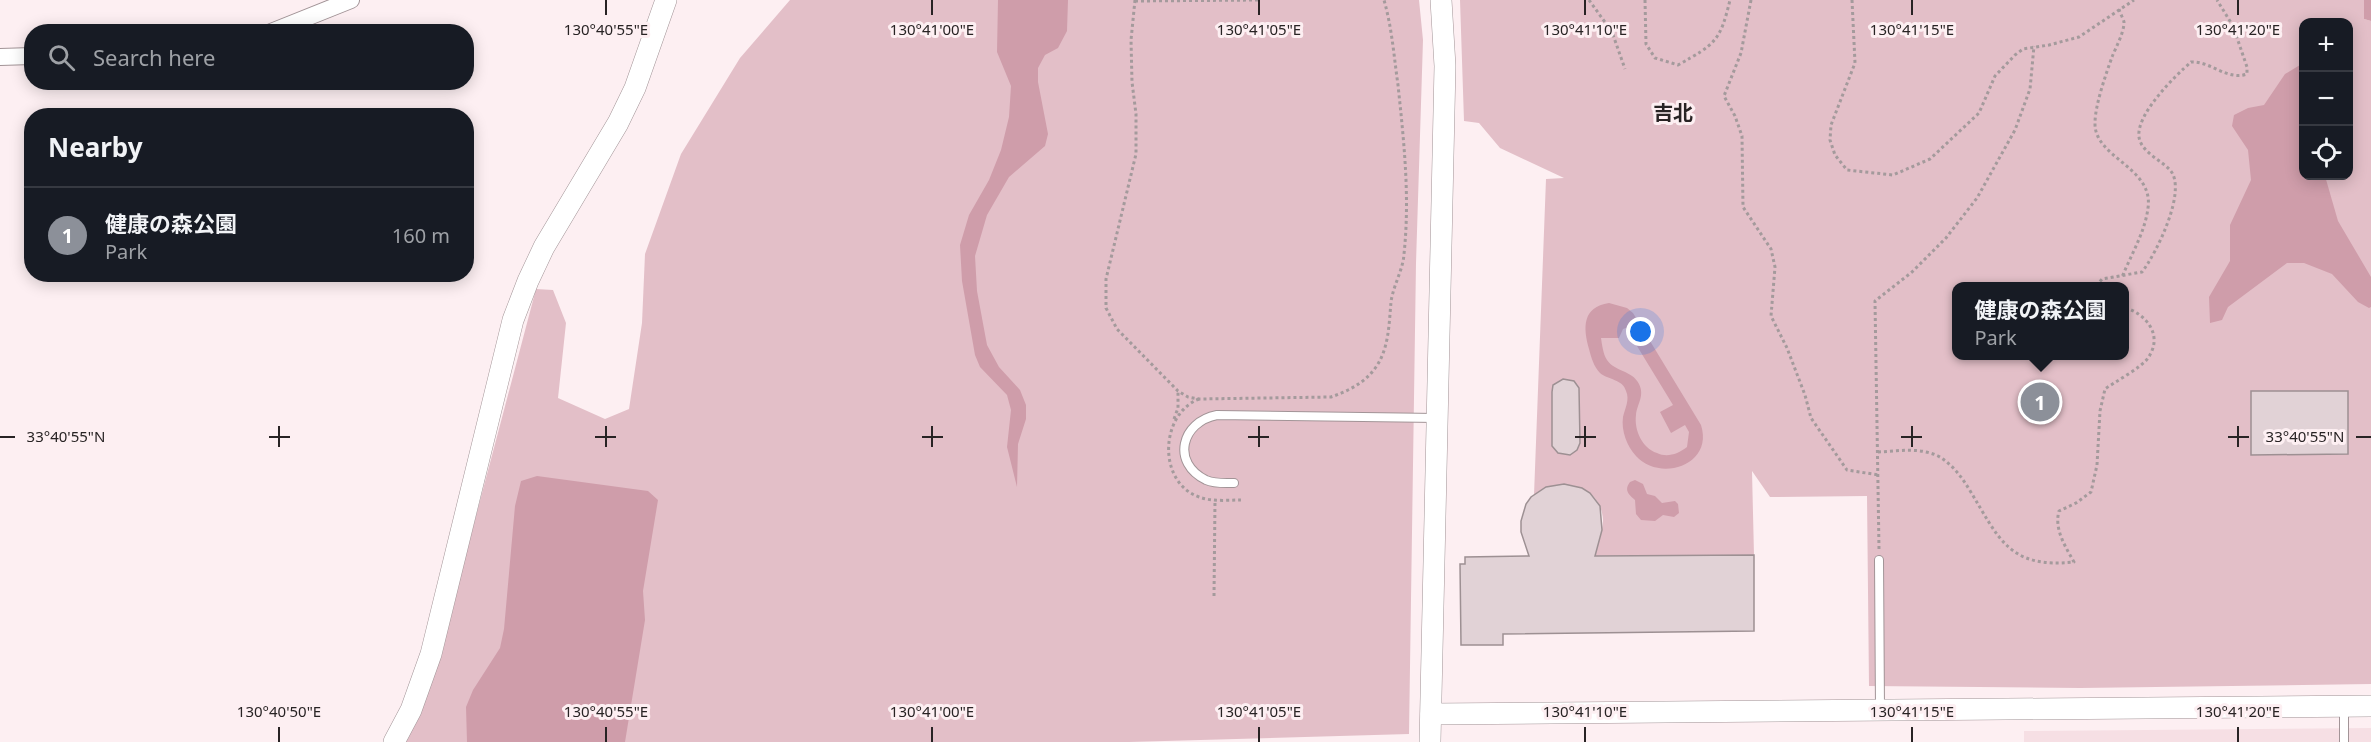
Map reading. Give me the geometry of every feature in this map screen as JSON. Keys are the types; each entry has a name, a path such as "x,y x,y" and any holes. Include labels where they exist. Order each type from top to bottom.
{"street":[{"path":"291,24 351,0"},
{"path":"394,742 411,710 431,654 513,320 544,247 631,97 666,0"},
{"path":"1430,742 1445,66 1441,0"},
{"path":"0,57 24,56"},
{"path":"1431,714 2371,706"}],"lane":[{"path":"1234,483 1211,482 1190,466 1184,442 1191,427 1199,420 1217,415 1437,418"},
{"path":"1879,560 1880,710"},
{"path":"2344,706 2344,742"}],"path":[{"path":"1261,0 1135,0 1131,40 1136,154 1106,279 1106,308 1117,329 1178,391 1188,397 1199,399 1331,397 1345,392 1366,378 1383,355 1392,313 1391,301 1404,257 1408,202 1404,141 1384,0"},
{"path":"1589,0 1612,32 1625,69"},
{"path":"1645,0 1646,44 1655,58 1678,65 1718,39 1730,0"},
{"path":"1751,0 1742,53 1724,96 1742,135 1743,207 1771,249 1775,267 1771,316 1787,348 1811,418 1847,470 1879,475"},
{"path":"1852,0 1855,63 1831,125 1830,140 1835,155 1847,170 1893,175 1930,159 1963,130 1979,113 1995,76 2023,49 2079,37 2134,0"},
{"path":"2099,282 2102,279 2142,272 2152,259 2165,231 2176,182 2171,171 2143,147 2139,137 2141,124 2169,82 2191,62 2208,64 2233,76 2247,75 2247,68 2233,26 2217,0"},
{"path":"2119,9 2124,22 2106,75 2095,123 2096,134 2103,144 2141,179 2148,195 2148,208 2143,230 2122,277"},
{"path":"1879,560 1875,301 1912,272 1946,238 1977,198 2015,130 2030,88 2034,46"},
{"path":"1878,452 1918,451 1938,456 1961,476 1999,539 2010,549 2030,560 2053,564 2074,562 2056,521 2059,511 2076,503 2091,492 2097,465 2100,411 2105,389 2147,359 2154,343 2153,331 2145,319 2129,309"},
{"path":"1174,421 1178,408 1178,391"},
{"path":"1214,596 1215,500"}],"shaded area":[{"path":"790,0 1419,0 1423,40 1416,263 1409,734 1129,742 405,742 439,656 536,289 553,290 566,323 558,398 605,419 629,409 642,323 645,254 681,154 740,58"},
{"path":"998,0 1068,0 1067,31 1058,48 1045,55 1038,68 1038,82 1048,134 1045,146 1009,177 987,215 975,256 977,291 987,345 999,367 1020,390 1026,405 1026,419 1018,444 1017,487 1007,447 1011,410 1007,395 980,367 975,355 962,281 960,245 969,215 989,180 1001,150 1009,117 1011,86 997,52"},
{"path":"1460,0 2364,0 2364,19 2371,21 2371,684 2080,688 1869,686 1867,496 1770,497 1752,471 1754,555 1592,556 1603,525 1600,508 1595,498 1587,491 1566,485 1544,489 1534,495 1546,179 1564,178 1500,148 1479,123 1464,121"},
{"path":"2364,0 2371,0 2371,21 2364,19"},
{"path":"2299,66 2299,180 2326,180 2338,221 2371,277 2371,307 2358,302 2332,274 2304,263 2287,263 2228,307 2222,320 2210,323 2209,297 2230,261 2230,225 2251,180 2248,150 2232,126 2234,115 2248,108 2264,105 2285,74"},
{"path":"1609,303 1627,308 1633,313 1701,425 1703,439 1700,451 1682,466 1658,468 1646,464 1636,456 1627,443 1623,422 1627,401 1626,391 1622,384 1598,371 1587,341 1586,326 1589,314 1600,305","holes":["1626,328 1673,405 1660,412 1671,433 1685,425 1689,432 1687,447 1680,452 1665,455 1652,451 1640,438 1636,415 1641,388 1636,379 1610,364 1601,338 1619,338 1623,329"]},
{"path":"537,476 648,491 658,500 643,591 645,620 625,742 467,742 466,707 473,690 500,648 504,629 515,506 521,481"},
{"path":"1635,480 1643,484 1647,494 1655,496 1662,503 1675,501 1678,504 1679,513 1674,517 1663,515 1655,521 1641,520 1636,514 1635,500 1627,490 1630,482"},
{"path":"2371,728 2371,742 2024,742 2024,731"}],"building":[{"path":"1563,379 1574,381 1579,388 1580,443 1577,450 1570,455 1558,453 1552,446 1553,385"},
{"path":"2251,391 2348,391 2348,454 2251,455"},
{"path":"1564,484 1582,488 1590,493 1600,506 1602,530 1595,556 1754,555 1754,631 1503,634 1503,645 1461,645 1460,564 1465,564 1465,557 1529,556 1521,532 1521,521 1526,504 1531,497 1546,487"}],"place":[{"name":"健康の森公園","path":"2040,402"}],"district":[{"name":"吉北","path":"1673,113"}]}
